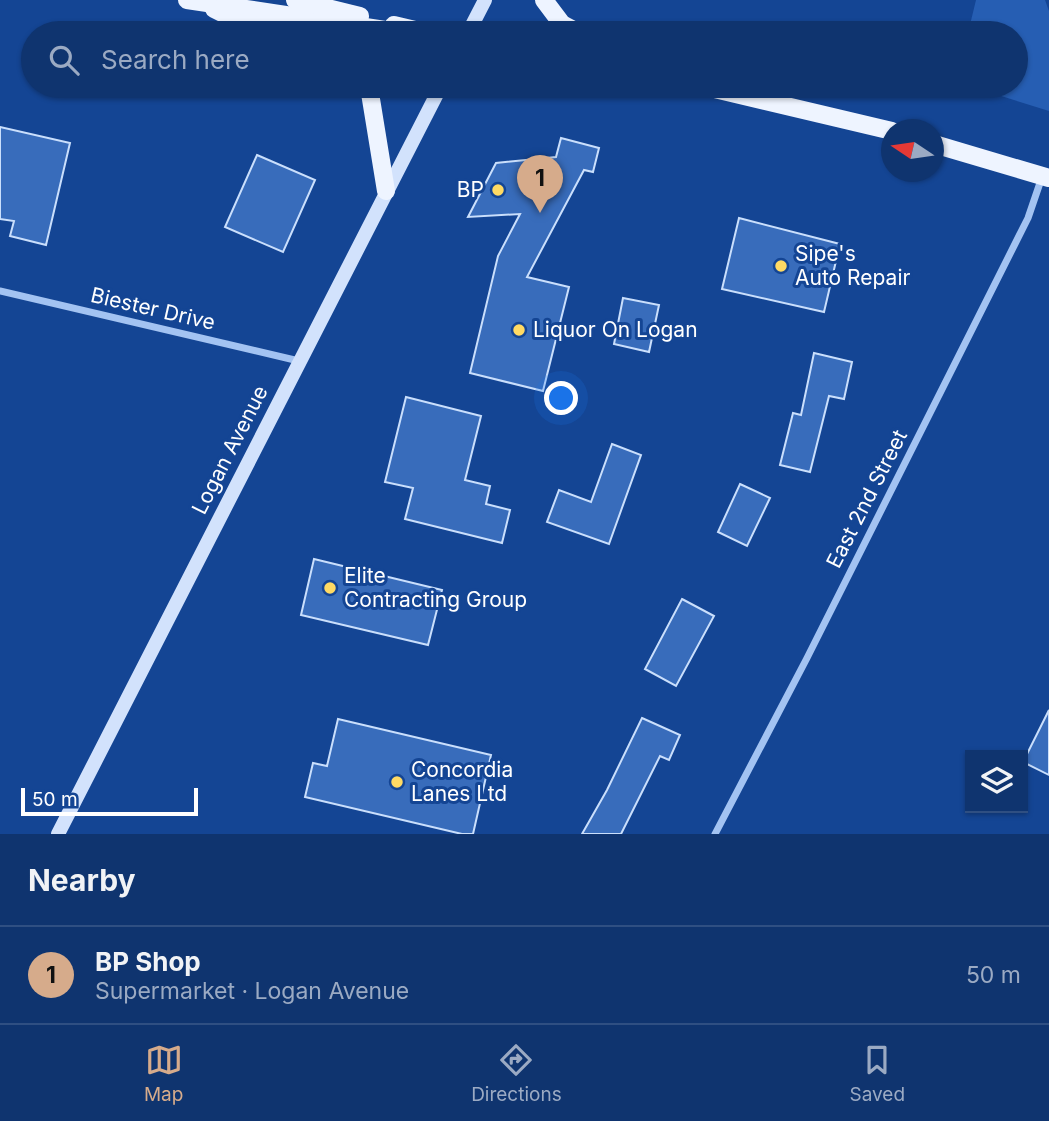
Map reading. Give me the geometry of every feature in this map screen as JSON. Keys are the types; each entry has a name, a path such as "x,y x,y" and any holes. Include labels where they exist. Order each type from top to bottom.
{"main road":[{"path":"474,21 485,0"},
{"path":"544,0 560,21"},
{"path":"193,1 238,21"},
{"path":"193,1 326,21"},
{"path":"307,1 383,21"},
{"path":"371,98 386,191"},
{"name":"Logan Avenue","path":"58,834 435,98"},
{"path":"754,98 881,129"},
{"path":"944,147 1046,177"}],"street":[{"name":"East 2nd Street","path":"715,834 815,642 1028,218 1046,177"},
{"name":"Biester Drive","path":"0,291 299,361"}],"shaded area":[{"path":"976,0 1045,0 1049,11 1049,111 1007,98 1028,98 1028,21 971,21"}],"building":[{"path":"0,127 70,143 46,245 10,236 14,221 0,219"},
{"path":"561,138 599,148 593,172 584,170 527,277 569,287 543,391 470,373 498,256 520,214 468,217 496,163 556,157"},
{"path":"257,155 315,180 283,252 225,227"},
{"name":"Sipe's Auto Repair","path":"739,218 840,244 824,312 722,289"},
{"path":"623,298 659,305 649,352 614,344"},
{"path":"814,353 852,362 844,399 829,396 810,472 780,465 793,413 801,415"},
{"path":"406,397 481,416 465,480 490,486 486,504 510,510 502,543 405,519 413,488 385,482"},
{"path":"612,444 641,455 609,544 547,522 559,490 591,502"},
{"path":"740,484 770,498 747,546 718,532"},
{"path":"314,559 442,590 428,645 301,615"},
{"path":"682,599 714,616 676,686 645,669"},
{"path":"1049,710 1049,775 1028,764 1028,752"},
{"path":"642,718 680,735 669,760 660,756 621,834 582,834 607,790"},
{"name":"Concordia Lanes Ltd","path":"338,719 491,755 473,834 462,834 305,797 313,763 327,766"}],"place":[{"name":"BP","path":"498,190"},
{"name":"BP Shop","path":"540,213"},
{"name":"Sipe's Auto Repair","path":"781,266"},
{"name":"Liquor On Logan","path":"519,330"},
{"name":"Elite Contracting Group","path":"330,588"},
{"name":"Concordia Lanes Ltd","path":"397,782"}]}
